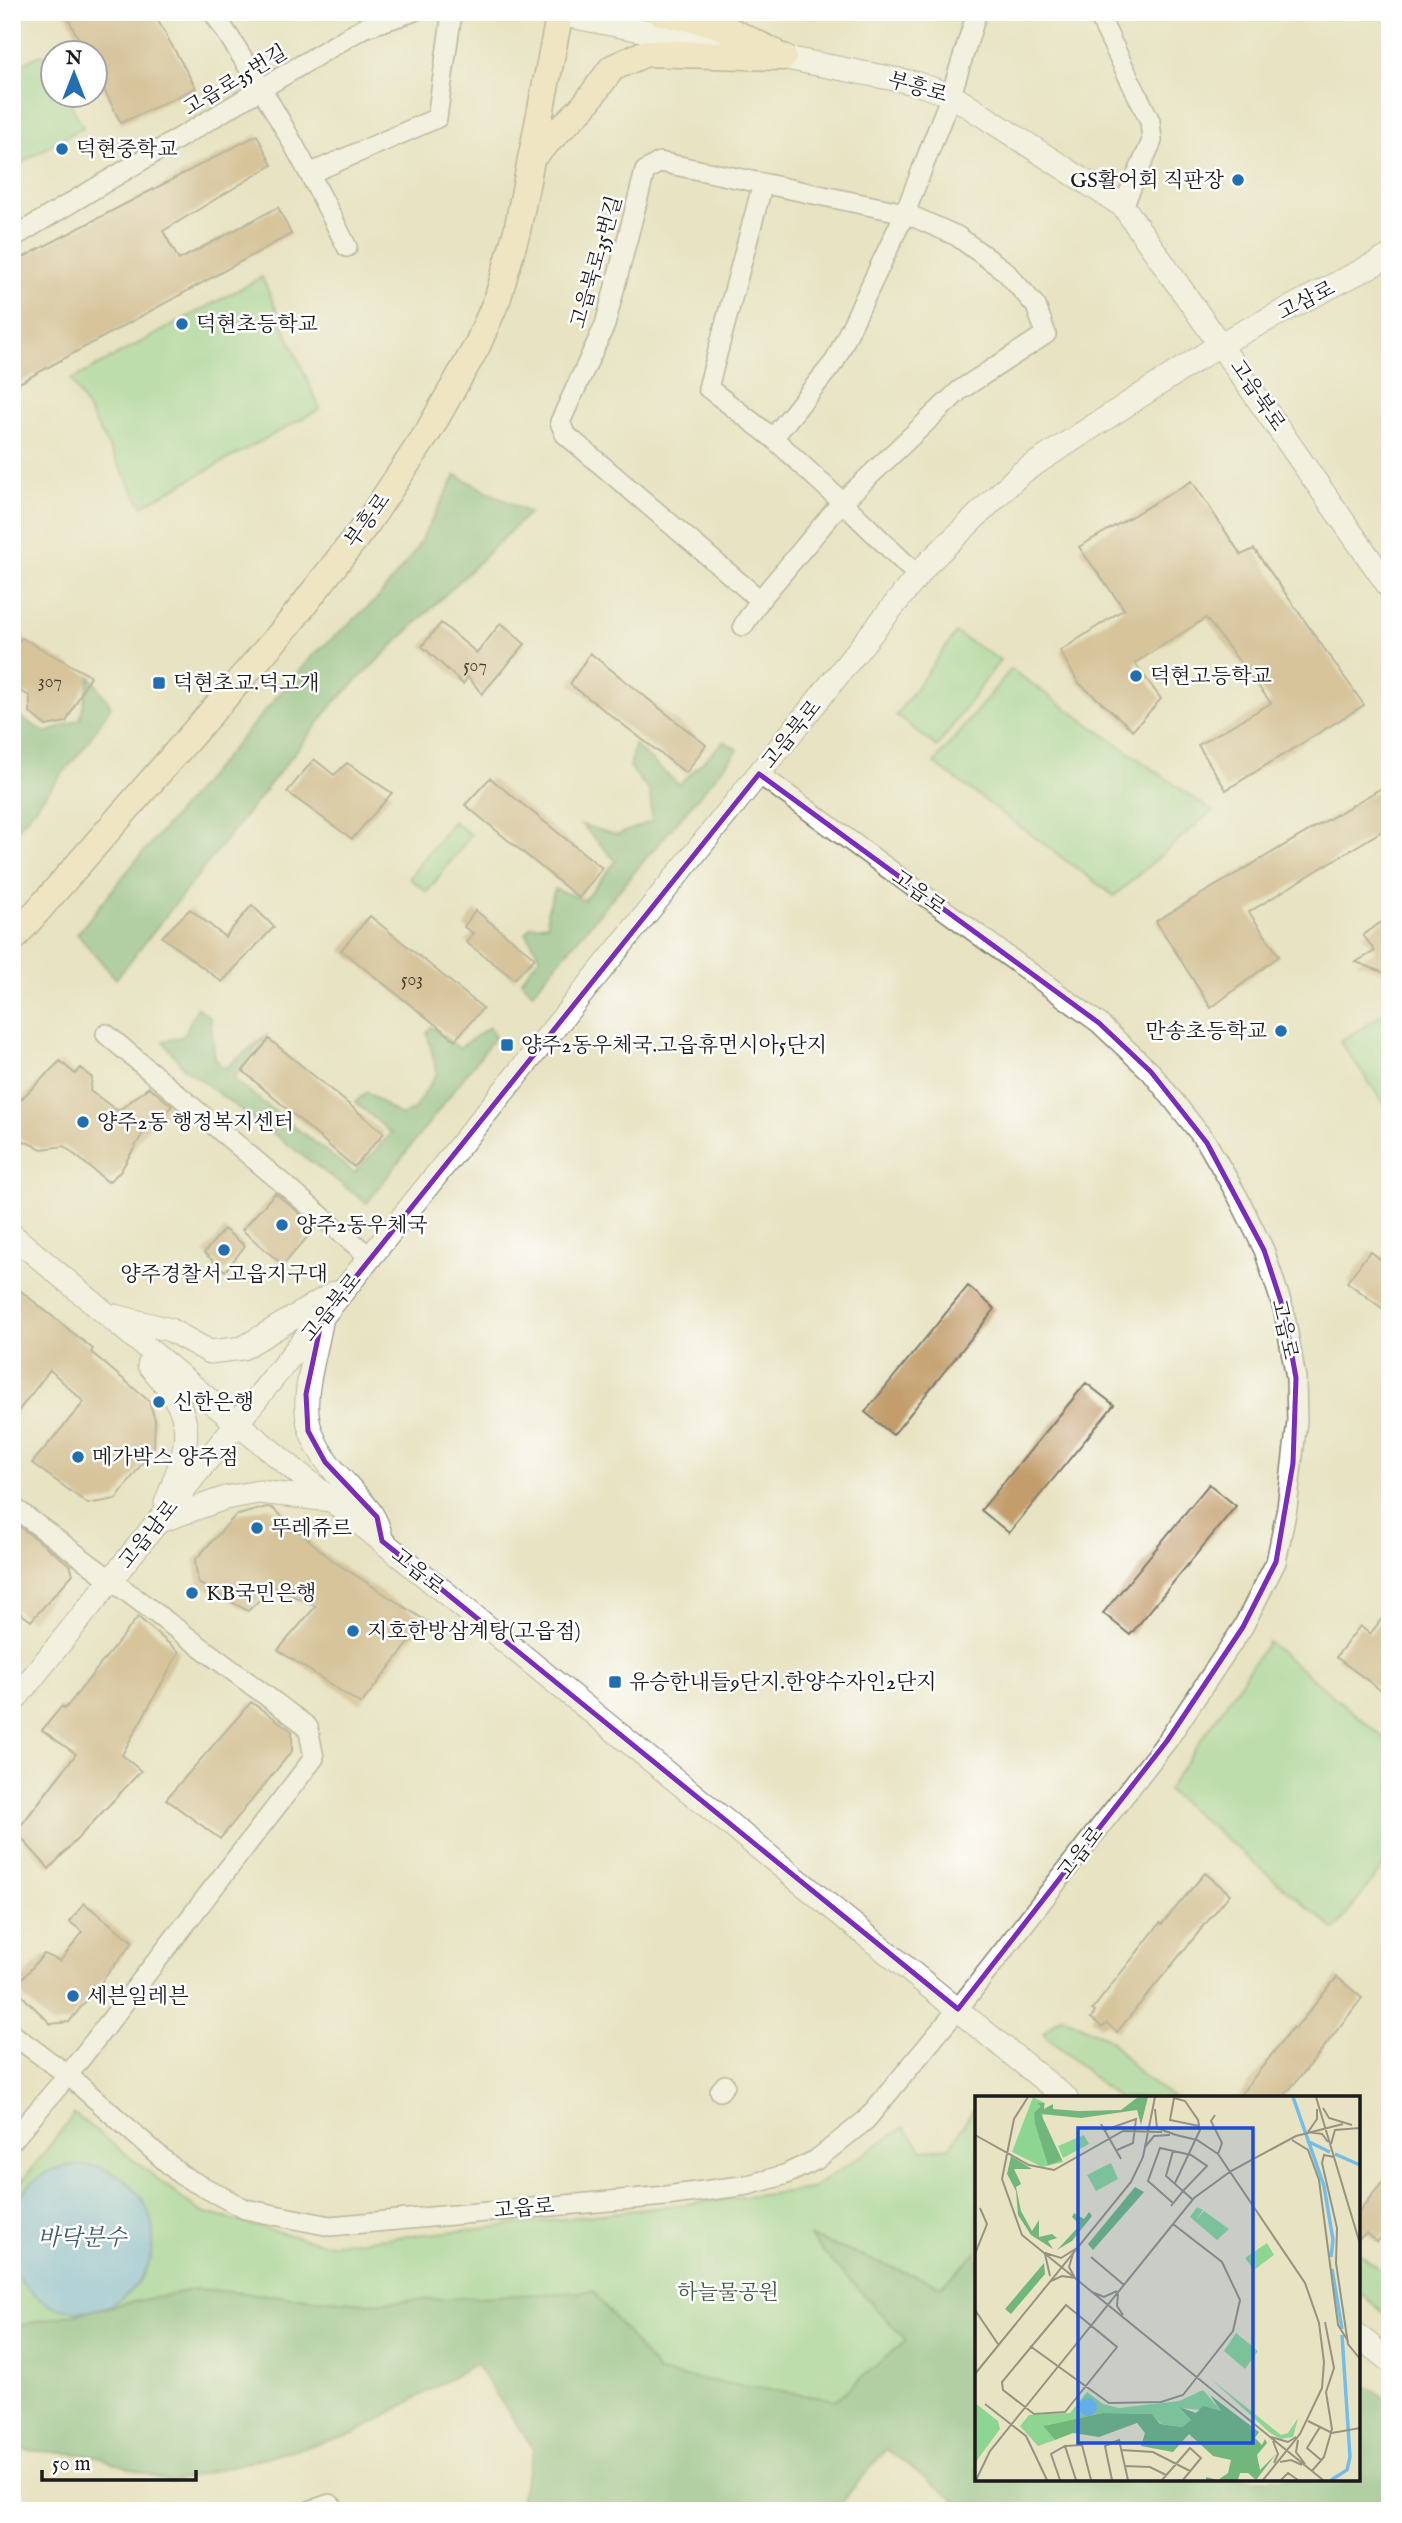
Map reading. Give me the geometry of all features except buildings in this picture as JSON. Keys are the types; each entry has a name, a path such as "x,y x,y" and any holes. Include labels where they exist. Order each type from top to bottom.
{"main road":[{"path":"660,12 716,24 783,57"},
{"name":"부흥로","path":"12,940 288,625 368,522 477,346 498,298 517,231 556,13"},
{"path":"530,160 584,106 612,68 646,53 783,57"}],"street":[{"name":"고읍로35번길","path":"12,238 363,29 412,12"},
{"path":"312,173 437,118 452,12"},
{"path":"773,438 835,361 905,213 951,95 977,12"},
{"path":"1097,12 1150,121 1152,141 1124,206"},
{"name":"부흥로","path":"556,13 915,83 951,95 1124,206 1222,343"},
{"path":"222,15 262,91 312,173 347,247"},
{"name":"고읍북로35번길","path":"743,626 760,600 842,502 960,390 1046,334 1036,306 1005,271 957,236 905,213 660,162 645,171 606,325 560,422 565,434 760,600"},
{"path":"763,183 708,388 773,438 918,576"},
{"name":"고삼로","path":"1222,343 1390,257"},
{"name":"고읍북로","path":"238,1424 918,576 1021,473 1222,343 1390,588"},
{"name":"고읍로","path":"68,2075 181,2175 245,2209 330,2226 666,2196 748,2185 783,2175 816,2160 866,2120 958,2009 1167,1741 1243,1627 1276,1562 1293,1463 1297,1421 1296,1378 1284,1311 1264,1250 1207,1143 1151,1072 1099,1023 759,774"},
{"path":"106,1034 371,1258"},
{"name":"고읍로","path":"12,1234 238,1424 1064,2096"},
{"path":"108,1314 170,1330 210,1352 243,1348 351,1282"},
{"path":"89,1298 171,1389 187,1422 185,1454 158,1522"},
{"path":"322,1319 306,1394 308,1431 325,1462 377,1517 382,1541"},
{"name":"고읍남로","path":"12,1506 110,1582 238,1424"},
{"path":"158,1522 225,1498 259,1492 331,1500"},
{"path":"12,1703 110,1582 308,1727 314,1758 68,2075 12,2141"},
{"path":"12,2034 68,2075"},
{"path":"1360,2338 1390,2361"},
{"path":"309,2511 330,2504 337,2511"}],"highlighted area":[{"path":"759,774 1099,1023 1151,1072 1207,1143 1264,1250 1284,1311 1296,1378 1293,1463 1276,1562 1243,1627 1167,1741 958,2009 382,1541 377,1517 325,1462 308,1431 306,1394 322,1319"}],"green space":[{"path":"38,56 38,108 73,108 83,127 12,168 12,68"},
{"path":"262,277 320,409 142,506 71,380"},
{"path":"456,475 529,513 335,702 116,979 77,934 134,863 311,657 378,598 415,551"},
{"path":"956,633 1000,660 937,747 896,715"},
{"path":"1011,669 1212,811 1114,896 934,763"},
{"path":"90,676 111,706 86,745 12,836 12,780 17,776 12,772 12,712 46,733 80,719"},
{"path":"724,741 738,750 532,993 521,980 540,957 526,932 531,926 548,924 547,911 555,889 584,900 616,861 582,825 617,835 652,821 650,792 630,768 634,745 679,785"},
{"path":"453,821 471,835 427,892 409,878"},
{"path":"197,1007 210,1017 215,1058 224,1069 268,1034 233,1079 354,1173 391,1133 355,1102 367,1092 401,1116 415,1108 437,1073 427,1032 431,1027 459,1048 489,1027 495,1037 367,1203 183,1067 163,1041 184,1036"},
{"path":"1390,1009 1390,1112 1340,1042"},
{"path":"1268,1642 1390,1743 1390,1857 1335,1930 1167,1790"},
{"path":"1062,2016 1110,2040 1141,2075 1170,2096 1115,2096 1043,2033"},
{"name":"하늘물공원","path":"975,2110 975,2254 942,2286 810,2237 906,2340 836,2400 665,2378 365,2303 196,2289 12,2327 12,2194 74,2114 199,2211 324,2244 488,2228 811,2189 904,2127 922,2150 950,2147"},
{"path":"808,2236 942,2286 975,2254 975,2481 1360,2481 1360,2382 1390,2402 1390,2511 970,2511 886,2449 834,2511 517,2511 534,2449 475,2364 354,2434 170,2482 92,2455 12,2449 12,2327 196,2289 365,2303 593,2291 659,2373 836,2400 906,2340"},
{"path":"1360,2254 1390,2278 1390,2318 1360,2293"}],"water":[{"name":"바닥분수","path":"80,2165 108,2170 132,2186 148,2210 153,2238 148,2266 132,2290 108,2306 80,2311 52,2306 28,2290 12,2266 7,2238 12,2210 28,2186 52,2170"}],"place":[{"name":"덕현중학교","path":"62,149"},
{"name":"GS활어회 직판장","path":"1238,180"},
{"name":"덕현초등학교","path":"182,324"},
{"name":"덕현고등학교","path":"1136,676"},
{"name":"덕현초교.덕고개","path":"159,683"},
{"name":"만송초등학교","path":"1281,1031"},
{"name":"양주2동우체국.고읍휴먼시아5단지","path":"507,1045"},
{"name":"양주2동 행정복지센터","path":"83,1122"},
{"name":"양주2동우체국","path":"282,1225"},
{"name":"양주경찰서 고읍지구대","path":"224,1250"},
{"name":"신한은행","path":"159,1402"},
{"name":"메가박스 양주점","path":"78,1457"},
{"name":"뚜레쥬르","path":"257,1528"},
{"name":"KB국민은행","path":"192,1593"},
{"name":"지호한방삼계탕(고읍점)","path":"353,1631"},
{"name":"유승한내들9단지.한양수자인2단지","path":"615,1682"},
{"name":"세븐일레븐","path":"73,1996"}]}
